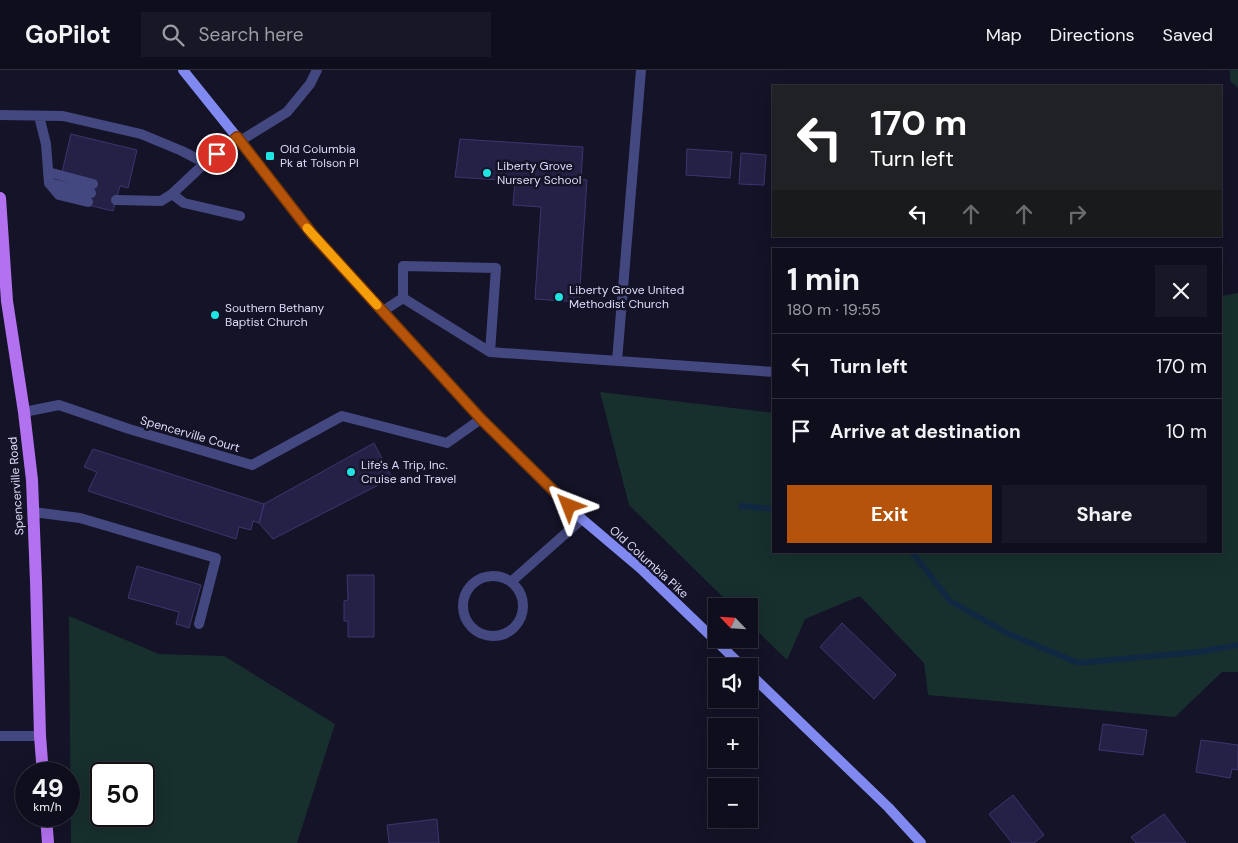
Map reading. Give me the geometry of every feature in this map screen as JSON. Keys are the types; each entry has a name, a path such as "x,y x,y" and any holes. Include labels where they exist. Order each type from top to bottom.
{"main road":[{"name":"Old Columbia Pike","path":"183,70 313,235 481,419 582,519 640,568 734,658"},
{"name":"Spencerville Road","path":"0,198 7,301 32,480 42,762"},
{"path":"758,682 888,807 921,843"},
{"path":"47,827 48,843"}],"street":[{"path":"116,199 161,201 172,194 205,163 239,139 287,112 310,84 317,70"},
{"path":"617,361 641,70"},
{"path":"0,115 63,116 141,134 205,163"},
{"path":"39,116 46,144 48,172 49,183 90,193 48,172"},
{"path":"172,194 184,203 240,216"},
{"path":"403,298 403,266 496,268 490,352"},
{"path":"403,298 490,352 772,372"},
{"path":"383,312 403,298"},
{"name":"Spencerville Court","path":"24,412 59,405 129,429 252,465 342,416 447,443 481,419"},
{"path":"33,512 80,518 216,558 199,624"},
{"path":"512,581 582,519"},
{"path":"491,575 512,581 520,590 523,600 524,611 520,621 513,629 504,635 498,636 482,634 473,628 466,619 463,602 473,583 491,575"},
{"path":"0,736 40,736"}],"green space":[{"path":"1230,70 1238,70 1238,88 1230,81"},
{"path":"1238,293 1238,672 1222,672 1175,717 928,695 924,663 860,596 805,619 787,660 758,632 758,598 724,598 629,505 600,392 772,413 772,553 1222,553 1222,296"},
{"path":"69,616 159,654 224,656 335,724 297,843 71,843 71,827 80,827 80,762 70,762"}],"building":[{"path":"71,134 137,150 128,188 120,186 113,211 88,205 62,172"},
{"path":"460,139 583,147 581,179 587,180 579,302 535,299 541,207 513,205 515,181 455,177"},
{"path":"687,149 732,152 730,178 686,175"},
{"path":"741,153 766,155 764,185 739,184"},
{"path":"374,443 392,478 273,539 259,523 264,504"},
{"path":"93,449 264,504 259,523 253,521 251,530 239,527 236,539 88,491 97,472 84,467"},
{"path":"137,566 201,585 189,628 176,624 179,612 128,598"},
{"path":"347,575 374,575 374,637 348,637 348,621 344,621 344,601 348,600"},
{"path":"842,623 896,675 874,699 820,647"},
{"path":"1103,724 1147,730 1143,755 1099,750"},
{"path":"1201,740 1238,745 1238,770 1232,769 1230,778 1196,772"},
{"path":"1013,795 1044,835 1034,843 1012,843 989,814"},
{"path":"1164,814 1186,843 1136,843 1131,837"},
{"path":"437,819 439,843 389,843 387,825"}],"waterway":[{"path":"741,506 772,509"},
{"path":"913,553 950,601 1009,634 1078,663 1198,652 1238,645"}],"slow traffic":[{"path":"307,228 377,305"}],"place":[{"name":"Old Columbia Pk at Tolson Pl","path":"270,156"},
{"name":"Liberty Grove Nursery School","path":"487,173"},
{"name":"Liberty Grove United Methodist Church","path":"559,297"},
{"name":"Southern Bethany Baptist Church","path":"215,315"},
{"name":"Life's A Trip, Inc. Cruise and Travel","path":"351,472"}],"route":[{"path":"217,154 237,137 313,235 481,419 569,506"}]}
